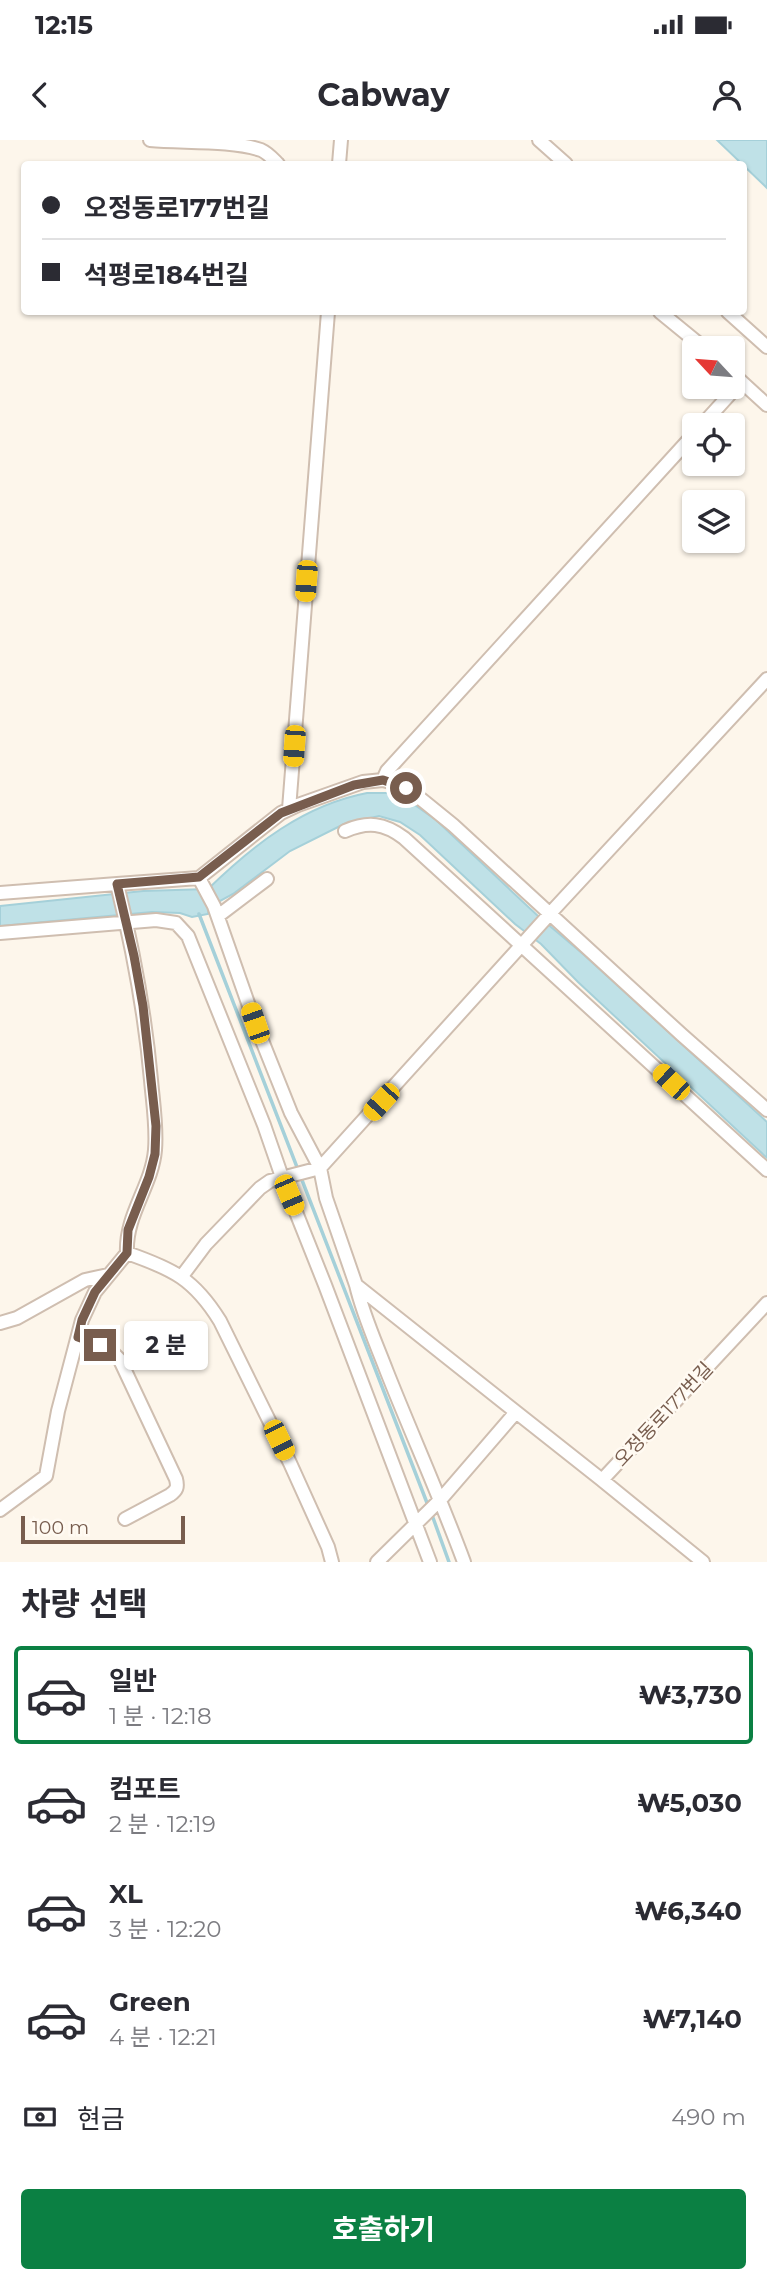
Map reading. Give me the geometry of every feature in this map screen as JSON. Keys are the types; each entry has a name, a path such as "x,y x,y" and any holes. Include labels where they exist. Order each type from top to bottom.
{"lane":[{"path":"150,140 217,142 245,146 262,150 275,161"},
{"path":"340,161 341,140"},
{"path":"539,140 563,161"},
{"path":"289,809 328,315"},
{"path":"664,315 689,336"},
{"path":"731,315 767,347"},
{"path":"746,386 767,405"},
{"path":"383,780 396,761 682,447"},
{"path":"182,1276 206,1244 260,1188 270,1181 318,1170 767,679"},
{"path":"0,893 200,880 270,821 289,809 354,785 383,780 406,788 430,805 548,916 767,1110"},
{"path":"345,831 356,826 373,824 398,834 524,943 767,1170"},
{"path":"200,880 216,911 255,1023 291,1113 318,1170 359,1299 464,1562"},
{"path":"216,911 267,880"},
{"path":"0,1510 46,1476 58,1411 88,1304 127,1253 128,1230 153,1164 156,1139 143,1006 117,886"},
{"path":"0,933 125,920 169,921 182,927 264,1125 418,1522 430,1562"},
{"path":"127,1253 182,1276 207,1301 220,1321 290,1463 328,1547 332,1562"},
{"path":"0,1323 17,1318 85,1279 108,1275"},
{"name":"오정동로177번길","path":"356,1285 602,1480 767,1303"},
{"path":"78,1337 109,1349 120,1360 178,1486 170,1495 125,1518"},
{"path":"377,1562 439,1500 516,1412"},
{"path":"602,1480 703,1562"}],"water":[{"path":"717,140 767,140 767,188 747,169 747,161 739,161"},
{"path":"367,793 402,796 436,820 538,916 583,954 767,1122 767,1158 578,982 541,944 515,924 420,835 400,822 379,816 344,824 290,851 233,894 209,907 208,914 192,917 180,913 152,912 0,926 0,906 143,891 208,889 261,842 281,829 322,807"}],"waterway":[{"path":"199,914 429,1508"},
{"path":"432,1515 449,1562"}],"route":[{"path":"100,1345 78,1337 82,1320 95,1292 127,1253 128,1230 153,1164 156,1139 143,1006 117,884 189,880 199,877 281,813 363,782 383,780 406,788"}]}
